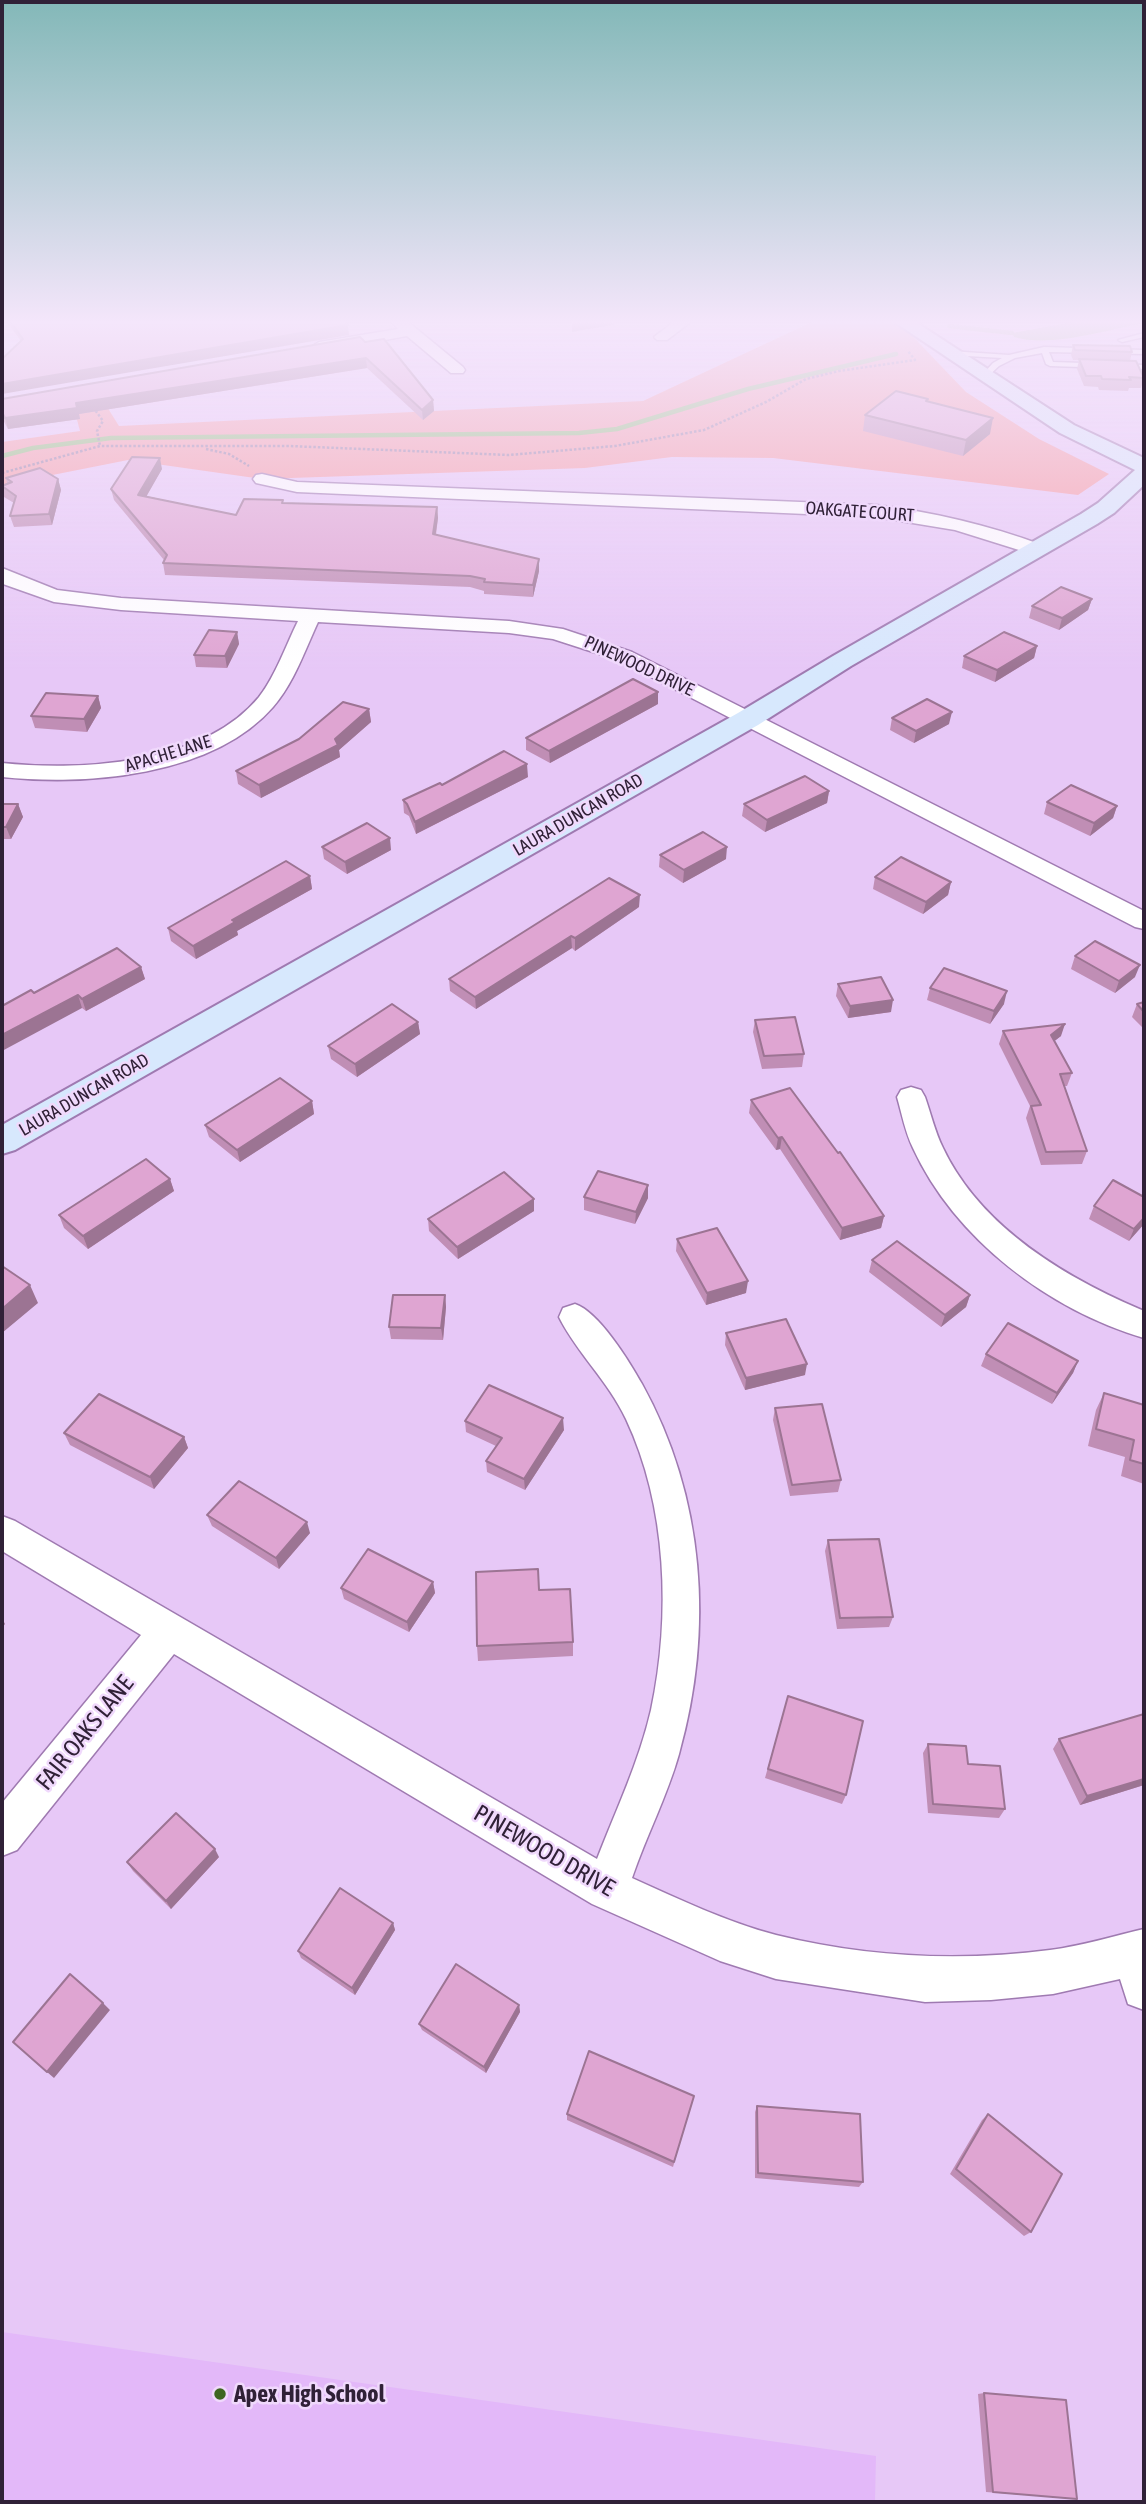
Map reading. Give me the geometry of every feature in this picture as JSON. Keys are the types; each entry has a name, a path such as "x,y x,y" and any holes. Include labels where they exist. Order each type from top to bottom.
{"street":[{"path":"1085,438 1144,466"},
{"name":"LAURA DUNCAN ROAD","path":"2,1141 748,719 842,661 1106,508 1144,474"},
{"name":"OAKGATE COURT","path":"262,479 297,487 876,511 971,527 1035,549"},
{"name":"PINEWOOD DRIVE","path":"2,574 10,580 54,596 121,604 556,632 625,656 1140,913"},
{"name":"APACHE LANE","path":"2,770 49,775 129,768 212,743 248,720 267,701 311,615"},
{"path":"911,1097 933,1158 946,1180 981,1223 1027,1264 1067,1289 1144,1325"},
{"path":"575,1317 620,1377 643,1423 664,1479 675,1530 682,1591 680,1644 672,1703 658,1756 607,1889"},
{"name":"PINEWOOD DRIVE","path":"2,1532 607,1889 720,1939 776,1957 925,1980 991,1978 1141,1965"},
{"name":"FAIR OAKS LANE","path":"2,1835 169,1630"}],"path":[{"path":"99,438 100,444"},
{"path":"2,472 100,444 289,446 534,455 660,438"},
{"path":"195,446 229,454 246,464 262,479"}],"shaded area":[{"path":"31,438 1037,438 1109,474 1078,495 773,458 672,457 585,468 262,479 128,460 2,485 2,442"},
{"name":"Apex High School","path":"2,2332 876,2456 875,2502 2,2502"}],"building":[{"path":"132,457 160,458 138,495 236,515 244,499 283,500 282,503 437,507 433,534 539,559 533,585 484,582 485,579 470,576 163,563 167,555 111,489"},
{"path":"40,468 58,479 49,514 10,516 16,496 2,486 12,482 6,478"},
{"path":"1061,587 1092,599 1062,618 1032,606"},
{"path":"209,630 237,632 225,656 194,655"},
{"path":"1004,632 1037,646 997,670 964,656"},
{"path":"633,679 658,692 549,751 526,738"},
{"path":"46,693 98,696 84,719 31,716"},
{"path":"927,699 952,712 916,731 892,718"},
{"path":"343,702 369,709 335,739 338,745 259,785 236,771 299,739"},
{"path":"504,751 527,764 415,822 403,800 440,783 442,785"},
{"path":"805,776 829,791 767,820 744,804"},
{"path":"1071,785 1117,806 1094,823 1047,802"},
{"path":"2,804 18,804 6,827 2,827"},
{"path":"367,823 390,838 345,862 322,847"},
{"path":"703,832 727,847 684,870 660,855"},
{"path":"901,857 951,882 926,902 875,877"},
{"path":"286,861 310,876 232,920 235,922 193,946 168,928"},
{"path":"609,878 640,895 575,938 571,936 475,997 449,979"},
{"path":"1095,941 1140,965 1119,981 1075,956"},
{"path":"117,948 141,967 82,999 78,995 2,1035 2,1006 31,990 34,993"},
{"path":"944,968 1007,991 994,1011 930,988"},
{"path":"881,977 893,1000 850,1006 838,984"},
{"path":"1144,1002 1144,1012 1137,1004"},
{"path":"392,1004 418,1022 355,1064 328,1046"},
{"path":"795,1017 804,1054 764,1056 755,1020"},
{"path":"1065,1024 1051,1035 1072,1073 1060,1074 1087,1151 1046,1152 1031,1106 1041,1105 1003,1031"},
{"path":"280,1078 312,1101 237,1150 205,1125"},
{"path":"790,1088 838,1153 840,1152 884,1216 842,1228 782,1137 778,1138 751,1100"},
{"path":"146,1159 170,1179 83,1236 59,1215"},
{"path":"598,1171 648,1185 636,1212 584,1197"},
{"path":"504,1172 534,1199 457,1247 428,1219"},
{"path":"1113,1180 1144,1197 1144,1218 1134,1229 1094,1206"},
{"path":"717,1228 748,1281 707,1293 677,1239"},
{"path":"897,1241 970,1295 945,1315 872,1260"},
{"path":"2,1266 30,1285 2,1309"},
{"path":"393,1295 445,1295 441,1328 389,1327"},
{"path":"786,1319 807,1364 746,1378 726,1333"},
{"path":"1008,1323 1078,1361 1057,1393 986,1354"},
{"path":"489,1385 563,1418 524,1479 486,1461 502,1438 465,1421"},
{"path":"1104,1393 1144,1405 1144,1464 1130,1460 1134,1440 1096,1429"},
{"path":"99,1394 184,1437 150,1477 64,1433"},
{"path":"822,1404 841,1480 792,1485 775,1408"},
{"path":"239,1481 307,1522 276,1558 207,1515"},
{"path":"879,1539 893,1617 840,1618 828,1540"},
{"path":"368,1549 433,1582 407,1622 341,1588"},
{"path":"538,1569 539,1590 570,1589 573,1642 477,1646 476,1572"},
{"path":"788,1696 863,1721 846,1795 768,1769"},
{"path":"1144,1714 1144,1779 1087,1796 1059,1739"},
{"path":"928,1744 966,1746 968,1764 1000,1766 1005,1809 933,1804"},
{"path":"176,1813 215,1849 166,1901 127,1862"},
{"path":"340,1888 393,1923 352,1988 298,1951"},
{"path":"456,1964 519,2005 484,2067 419,2024"},
{"path":"70,1974 103,2003 47,2072 13,2042"},
{"path":"589,2051 694,2096 674,2162 567,2114"},
{"path":"757,2106 860,2114 863,2182 758,2173"},
{"path":"988,2114 1062,2174 1031,2232 956,2169"},
{"path":"984,2393 1066,2400 1077,2499 993,2492"}],"waterway":[{"path":"2,456 33,448 125,438"}],"place":[{"name":"Apex High School","path":"220,2394"}]}
